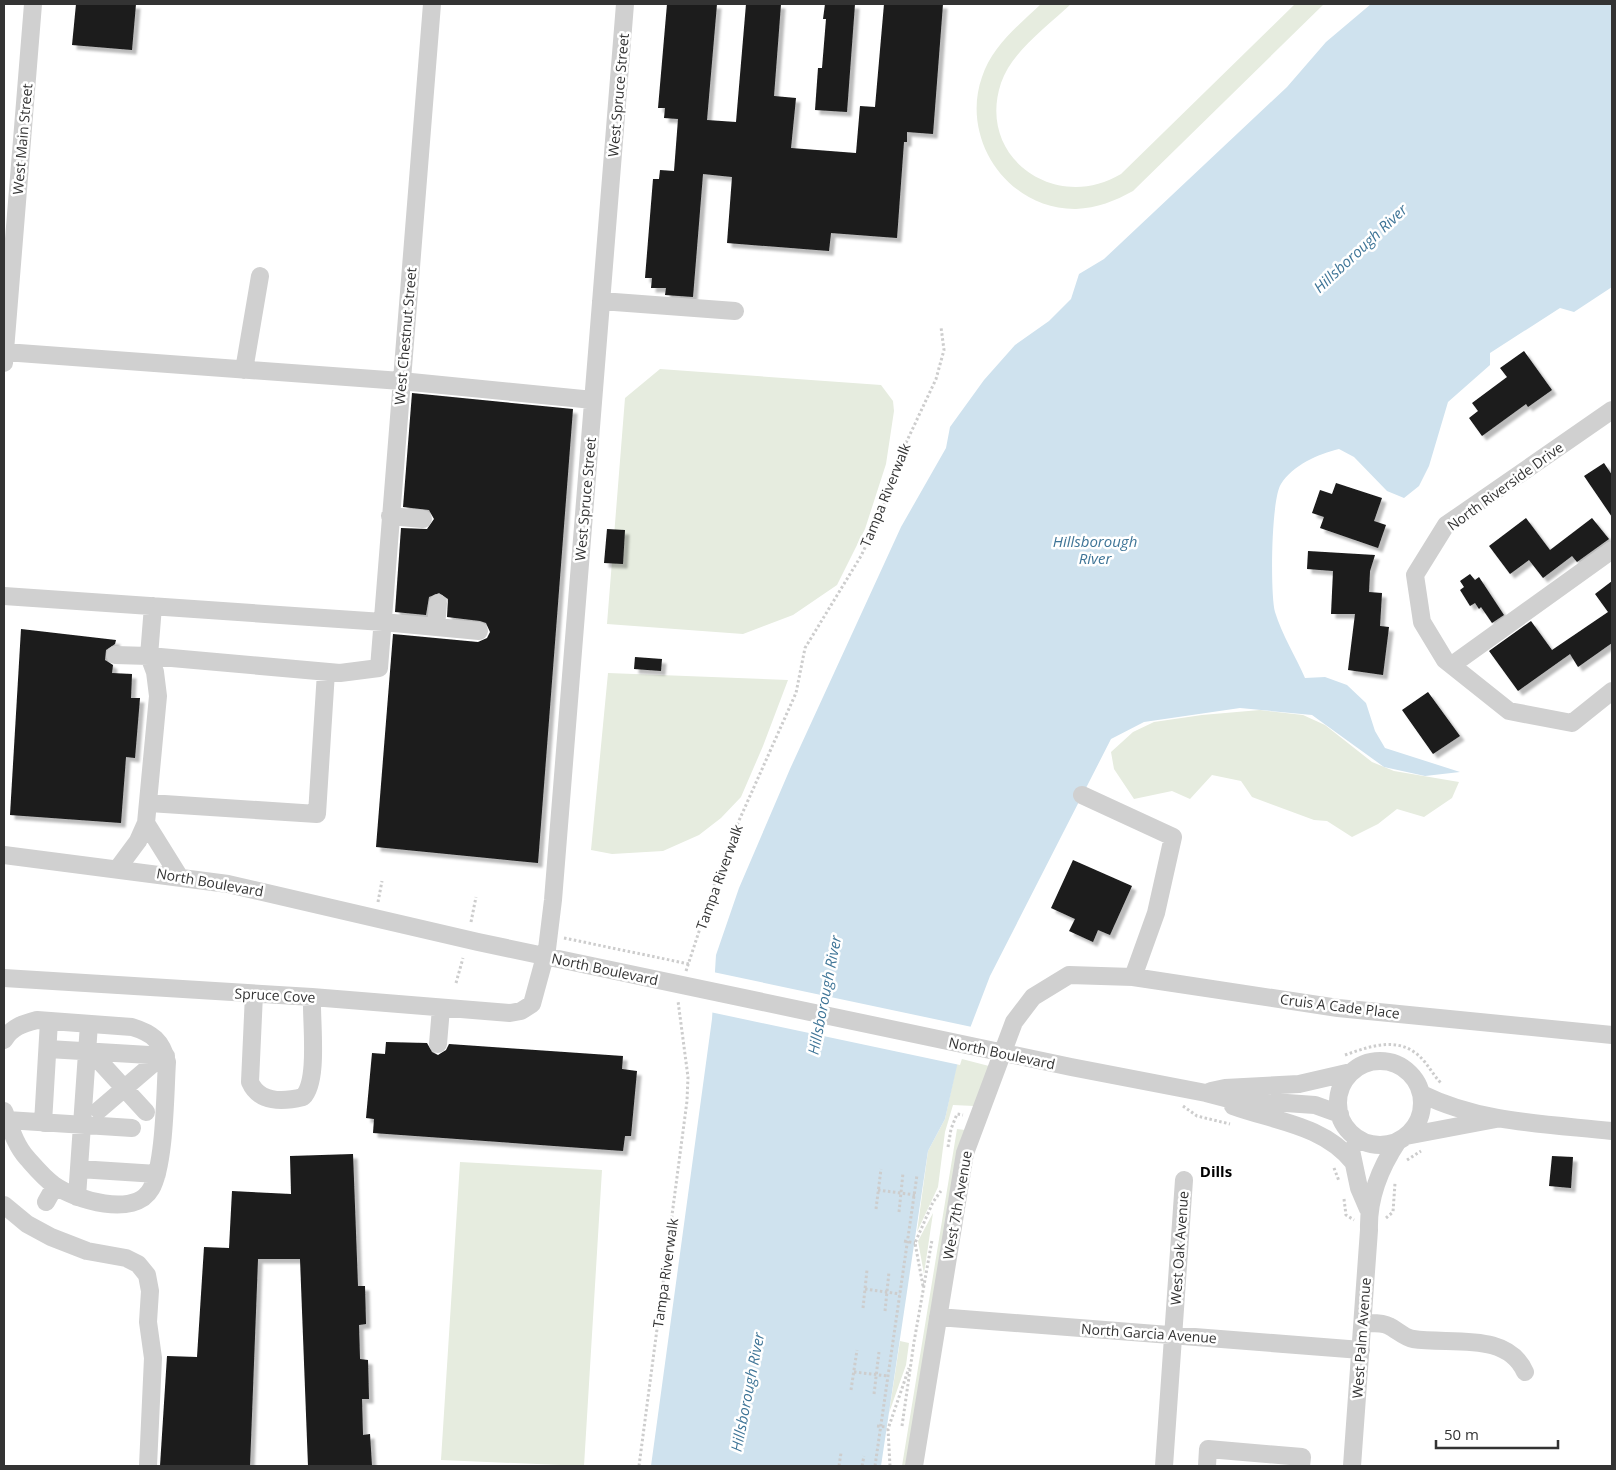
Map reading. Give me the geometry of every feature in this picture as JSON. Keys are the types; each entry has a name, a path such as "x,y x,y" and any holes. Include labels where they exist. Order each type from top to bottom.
{"street":[{"name":"West Main Street","path":"4,358 33,4"},
{"name":"West Chestnut Street","path":"326,672 340,673 379,668 401,380 419,184 424,80 432,4"},
{"name":"West Spruce Street","path":"536,993 547,950 553,900 626,4"},
{"path":"244,370 260,276"},
{"path":"601,301 735,311"},
{"path":"4,358 401,380 593,400"},
{"name":"North Riverside Drive","path":"1612,410 1446,526 1415,576 1422,622 1448,663 1509,711 1572,723 1612,691"},
{"path":"390,516 424,519"},
{"path":"1448,663 1612,550"},
{"path":"4,596 383,622 479,631"},
{"path":"436,627 438,604"},
{"path":"118,868 138,841 146,823 149,803 158,696 155,672 149,656 153,606"},
{"path":"115,655 149,656 326,672 317,814 149,803"},
{"path":"1082,795 1174,837 1156,913 1133,977"},
{"path":"146,823 179,876"},
{"name":"North Boulevard","path":"4,855 118,868 228,884 478,942 1071,1068 1229,1099 1314,1105 1342,1120"},
{"name":"Cruis A Cade Place","path":"1069,975 1133,977 1338,1008 1612,1036"},
{"name":"West 7th Avenue","path":"914,1466 965,1153 1014,1022 1033,997 1069,975"},
{"name":"Spruce Cove","path":"4,978 312,998 510,1014 521,1011 532,1004 536,993"},
{"path":"254,994 250,1082 254,1091 263,1097 276,1100 302,1098 308,1092 312,1067 312,998"},
{"path":"438,1044 441,1008"},
{"path":"4,1040 9,1032 22,1024 37,1020 132,1027 145,1031 156,1038 164,1049 164,1056 168,1062 157,1174 150,1192 128,1205 108,1204 77,1196 55,1186 25,1156 6,1115"},
{"path":"43,1122 49,1021"},
{"path":"77,1196 89,1052 89,1024"},
{"path":"48,1050 164,1056"},
{"path":"89,1052 146,1112"},
{"path":"99,1110 164,1056"},
{"path":"1402,1139 1413,1130 1421,1113 1422,1094 1417,1082 1399,1064 1387,1060 1361,1065 1351,1072 1339,1092 1342,1120 1352,1134 1363,1142 1375,1145 1498,1119"},
{"name":"North Boulevard","path":"1206,1093 1225,1088 1299,1084 1351,1072"},
{"path":"1206,1093 1233,1106 1292,1124 1324,1138 1343,1149 1353,1162"},
{"path":"1422,1094 1446,1106 1498,1119 1612,1131"},
{"path":"6,1115 43,1122 132,1128"},
{"name":"West Palm Avenue","path":"1342,1120 1359,1188 1368,1209"},
{"name":"West Palm Avenue","path":"1352,1466 1363,1323 1368,1209 1386,1158 1402,1139"},
{"path":"79,1169 157,1174"},
{"name":"West Oak Avenue","path":"1164,1466 1184,1180"},
{"path":"46,1202 55,1186"},
{"path":"4,1205 27,1224 51,1237 87,1251 126,1258 138,1264 147,1275 150,1291 148,1322 153,1358 148,1466"},
{"name":"North Garcia Avenue","path":"938,1317 1361,1350"},
{"path":"1363,1323 1387,1325 1410,1339 1491,1345 1508,1350 1520,1360 1525,1372"},
{"path":"1207,1466 1208,1449 1253,1460 1302,1457 1301,1466"}],"path":[{"name":"Tampa Riverwalk","path":"683,978 725,852 796,694 805,648 861,556 881,514 897,462 936,379 944,350 941,327"},
{"path":"378,902 382,881"},
{"path":"471,922 476,897"},
{"path":"560,938 689,964"},
{"path":"456,983 463,958"},
{"name":"Tampa Riverwalk","path":"639,1466 687,1101 688,1077 679,1019 679,994"},
{"path":"1342,1056 1382,1043 1395,1044 1416,1053 1447,1088"},
{"path":"1197,1116 1232,1124"},
{"path":"1403,1165 1416,1153 1426,1149"},
{"path":"1329,1160 1342,1189"},
{"path":"876,1209 881,1169"},
{"path":"899,1212 903,1172"},
{"path":"875,1466 917,1176"},
{"path":"1393,1212 1396,1179"},
{"path":"878,1190 915,1195"},
{"path":"923,1288 915,1243 933,1202 941,1191"},
{"path":"1343,1195 1346,1215"},
{"path":"904,1241 915,1243"},
{"path":"863,1308 867,1270"},
{"path":"885,1312 889,1272"},
{"path":"865,1289 900,1294"},
{"path":"851,1390 857,1350"},
{"path":"874,1394 879,1352"},
{"path":"890,1466 888,1429 911,1360"},
{"path":"854,1372 888,1376"},
{"path":"877,1426 886,1427"},
{"path":"839,1466 841,1454"},
{"path":"862,1466 864,1456"}],"shaded area":[{"path":"1041,4 1071,4 1031,40 1013,60 1001,83 996,110 1000,134 1011,155 1027,171 1048,182 1071,187 1096,184 1121,174 1295,4 1324,4 1133,191 1106,203 1076,209 1052,206 1030,198 1011,184 995,167 984,146 978,124 977,101 982,77 992,55 1015,28"},
{"path":"660,369 881,385 893,401 894,411 886,464 865,529 837,585 793,615 743,634 607,624 625,398"},
{"path":"608,673 788,680 741,797 721,818 699,835 663,851 612,854 591,850"},
{"path":"1260,710 1303,715 1325,725 1372,762 1394,771 1459,782 1452,798 1424,817 1397,809 1378,824 1352,837 1327,821 1314,820 1252,797 1241,781 1212,775 1190,799 1172,791 1134,799 1114,769 1111,752 1133,732 1154,722 1202,715"},
{"path":"958,1058 989,1066 974,1106 953,1105 945,1132 938,1187 917,1232 928,1151 945,1119"},
{"path":"957,1129 965,1130 907,1466 902,1466"},
{"path":"460,1162 602,1170 584,1466 441,1460"},
{"path":"933,1213 924,1274 918,1241"},
{"path":"900,1341 909,1343 906,1365 889,1413"}],"water":[{"name":"Hillsborough River","path":"1371,4 1612,4 1612,287 1574,312 1560,308 1490,353 1490,365 1448,402 1429,466 1419,486 1404,498 1387,491 1354,457 1339,449 1315,457 1292,471 1281,484 1275,508 1272,547 1273,602 1281,629 1305,678 1325,677 1347,685 1366,703 1375,731 1385,748 1460,772 1425,776 1384,767 1312,715 1240,708 1144,722 1111,739 990,976 959,1057 945,1119 928,1151 881,1466 651,1466 712,1019 716,955 739,888 790,769 901,527 946,448 950,427 984,380 1015,345 1049,321 1071,299 1079,274 1104,259 1287,87 1326,42"}],"pier":[{"path":"713,972 972,1027 960,1065 710,1012"}],"building":[{"path":"76,4 136,4 132,50 72,45"},
{"path":"667,4 717,4 707,120 736,122 746,4 781,4 774,96 796,98 791,148 856,153 860,106 875,107 884,4 943,4 933,134 907,132 907,142 904,142 897,238 831,233 829,251 727,243 732,177 703,174 693,297 665,295 666,288 651,288 652,278 645,278 653,179 659,179 660,170 674,171 678,119 664,118 665,108 658,108"},
{"path":"825,4 855,4 847,112 815,110 818,68 822,68 826,19 823,19"},
{"path":"1524,351 1552,390 1528,407 1526,404 1482,436 1469,418 1478,411 1472,403 1507,377 1500,368"},
{"path":"412,393 573,409 538,863 376,847 393,634 478,642 487,638 490,632 486,623 447,617 448,599 439,593 429,597 426,615 395,612 401,528 427,529 434,519 429,510 403,507"},
{"path":"1604,463 1612,475 1612,517 1584,476"},
{"path":"1336,483 1382,498 1374,521 1386,525 1378,548 1320,528 1324,517 1312,513 1320,490 1332,494"},
{"path":"1526,518 1550,550 1592,518 1609,539 1577,562 1572,556 1543,578 1529,560 1510,574 1489,546"},
{"path":"607,529 625,530 623,564 604,563"},
{"path":"1308,551 1375,555 1370,571 1369,592 1382,593 1380,626 1389,627 1383,675 1348,670 1355,614 1331,614 1333,571 1307,569"},
{"path":"1470,574 1475,580 1479,577 1504,615 1492,623 1481,607 1479,609 1475,603 1470,606 1460,590 1464,587 1460,581"},
{"path":"1612,581 1612,643 1578,667 1570,654 1518,691 1489,651 1531,621 1552,650 1608,612 1595,594"},
{"path":"21,629 116,640 115,644 106,650 105,660 113,665 112,673 132,674 131,698 140,698 135,758 126,757 121,823 10,815"},
{"path":"635,657 662,659 661,671 634,669"},
{"path":"1428,692 1460,736 1433,754 1402,710"},
{"path":"1073,860 1132,886 1110,935 1098,930 1093,942 1069,931 1075,919 1051,908"},
{"path":"386,1042 427,1043 432,1052 438,1055 446,1050 449,1044 623,1056 622,1069 637,1071 631,1136 625,1136 623,1151 373,1133 374,1119 366,1118 372,1053 385,1054"},
{"path":"353,1154 358,1286 365,1286 366,1324 359,1325 360,1359 368,1360 369,1399 362,1399 363,1435 370,1434 372,1466 308,1466 300,1259 258,1259 250,1466 160,1466 167,1356 197,1357 204,1247 229,1248 232,1191 291,1194 290,1156"},
{"path":"1552,1156 1573,1157 1571,1188 1549,1186"}],"district":[{"name":"Dills","path":"1216,1171"}]}
